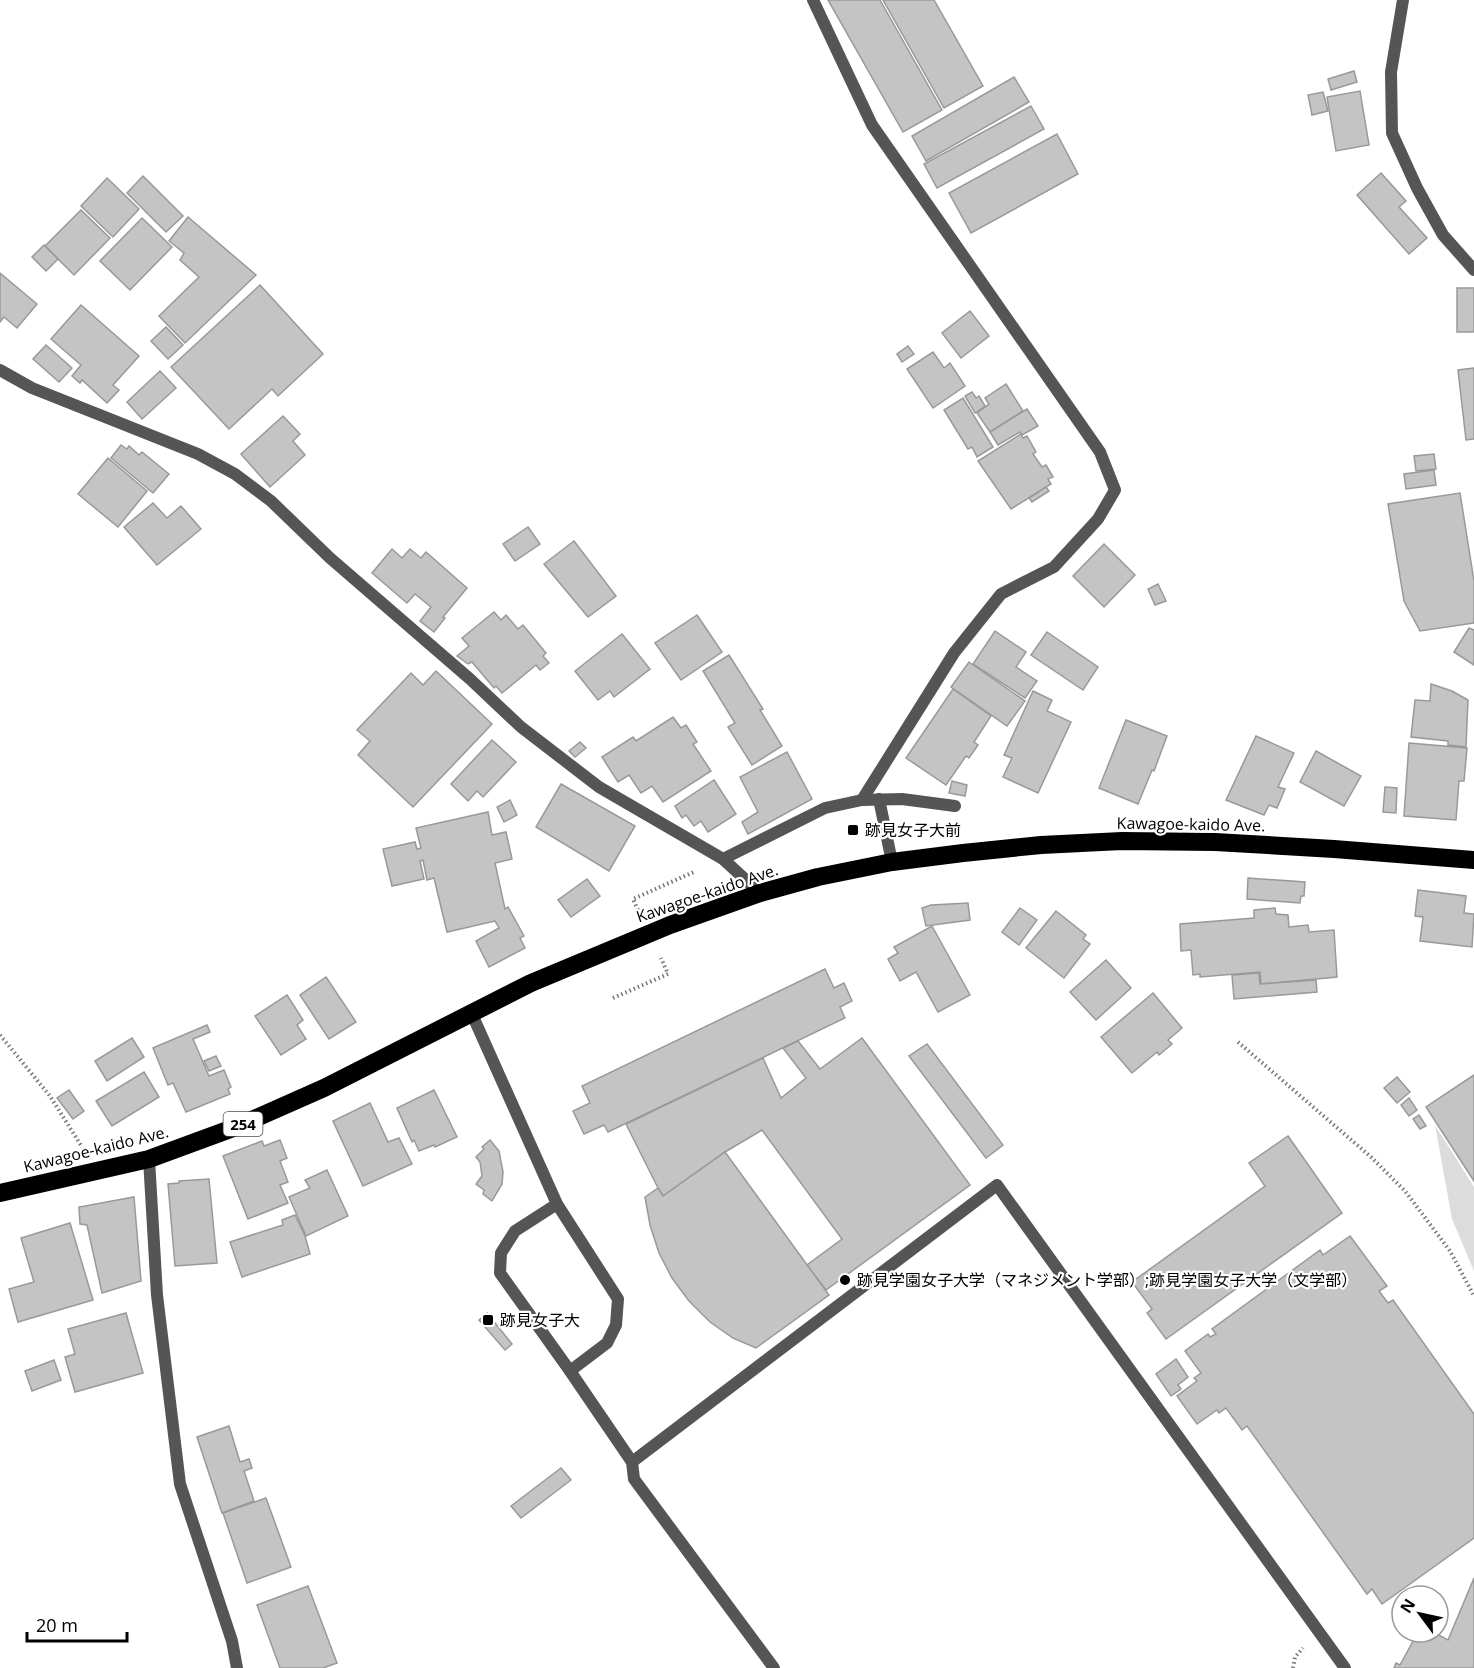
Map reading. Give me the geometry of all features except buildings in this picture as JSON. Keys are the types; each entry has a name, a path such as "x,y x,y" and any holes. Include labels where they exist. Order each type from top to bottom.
{"highway":[{"name":"Kawagoe-kaido Ave.","path":"0,1193 149,1159 236,1126 324,1088 531,983 670,925 760,893 818,878 892,862 1041,844 1122,841 1215,842 1310,847 1474,860"}],"street":[{"path":"813,0 872,125 1100,452 1114,490 1098,519 1054,567 1001,594 994,602 954,653 862,800"},
{"path":"1403,0 1391,72 1392,133 1417,188 1443,235 1474,270"},
{"path":"0,370 32,388 198,454 235,474 271,501 330,558 470,679 521,727 600,787 723,859 760,893"},
{"path":"879,799 892,862"},
{"path":"723,859 825,808 862,800 879,799 902,799 955,806"},
{"path":"471,1012 557,1204 618,1299 616,1325 607,1343 570,1371"},
{"path":"149,1159 157,1295 180,1484 232,1641 237,1668"},
{"path":"632,1462 997,1185 1345,1668"},
{"path":"557,1204 515,1231 501,1253 500,1273 632,1462 634,1479 774,1668"}],"path":[{"path":"633,898 723,859"},
{"path":"613,998 668,974"},
{"path":"0,1035 50,1096 96,1171"},
{"path":"1238,1042 1371,1157 1406,1191 1450,1251 1474,1296"}],"shaded area":[{"path":"1435,1125 1474,1187 1474,1271 1452,1219"}],"place":[{"name":"跡見女子大前","path":"853,830"},
{"name":"跡見学園女子大学（マネジメント学部）;跡見学園女子大学（文学部）","path":"845,1280"},
{"name":"跡見女子大","path":"488,1320"}]}
